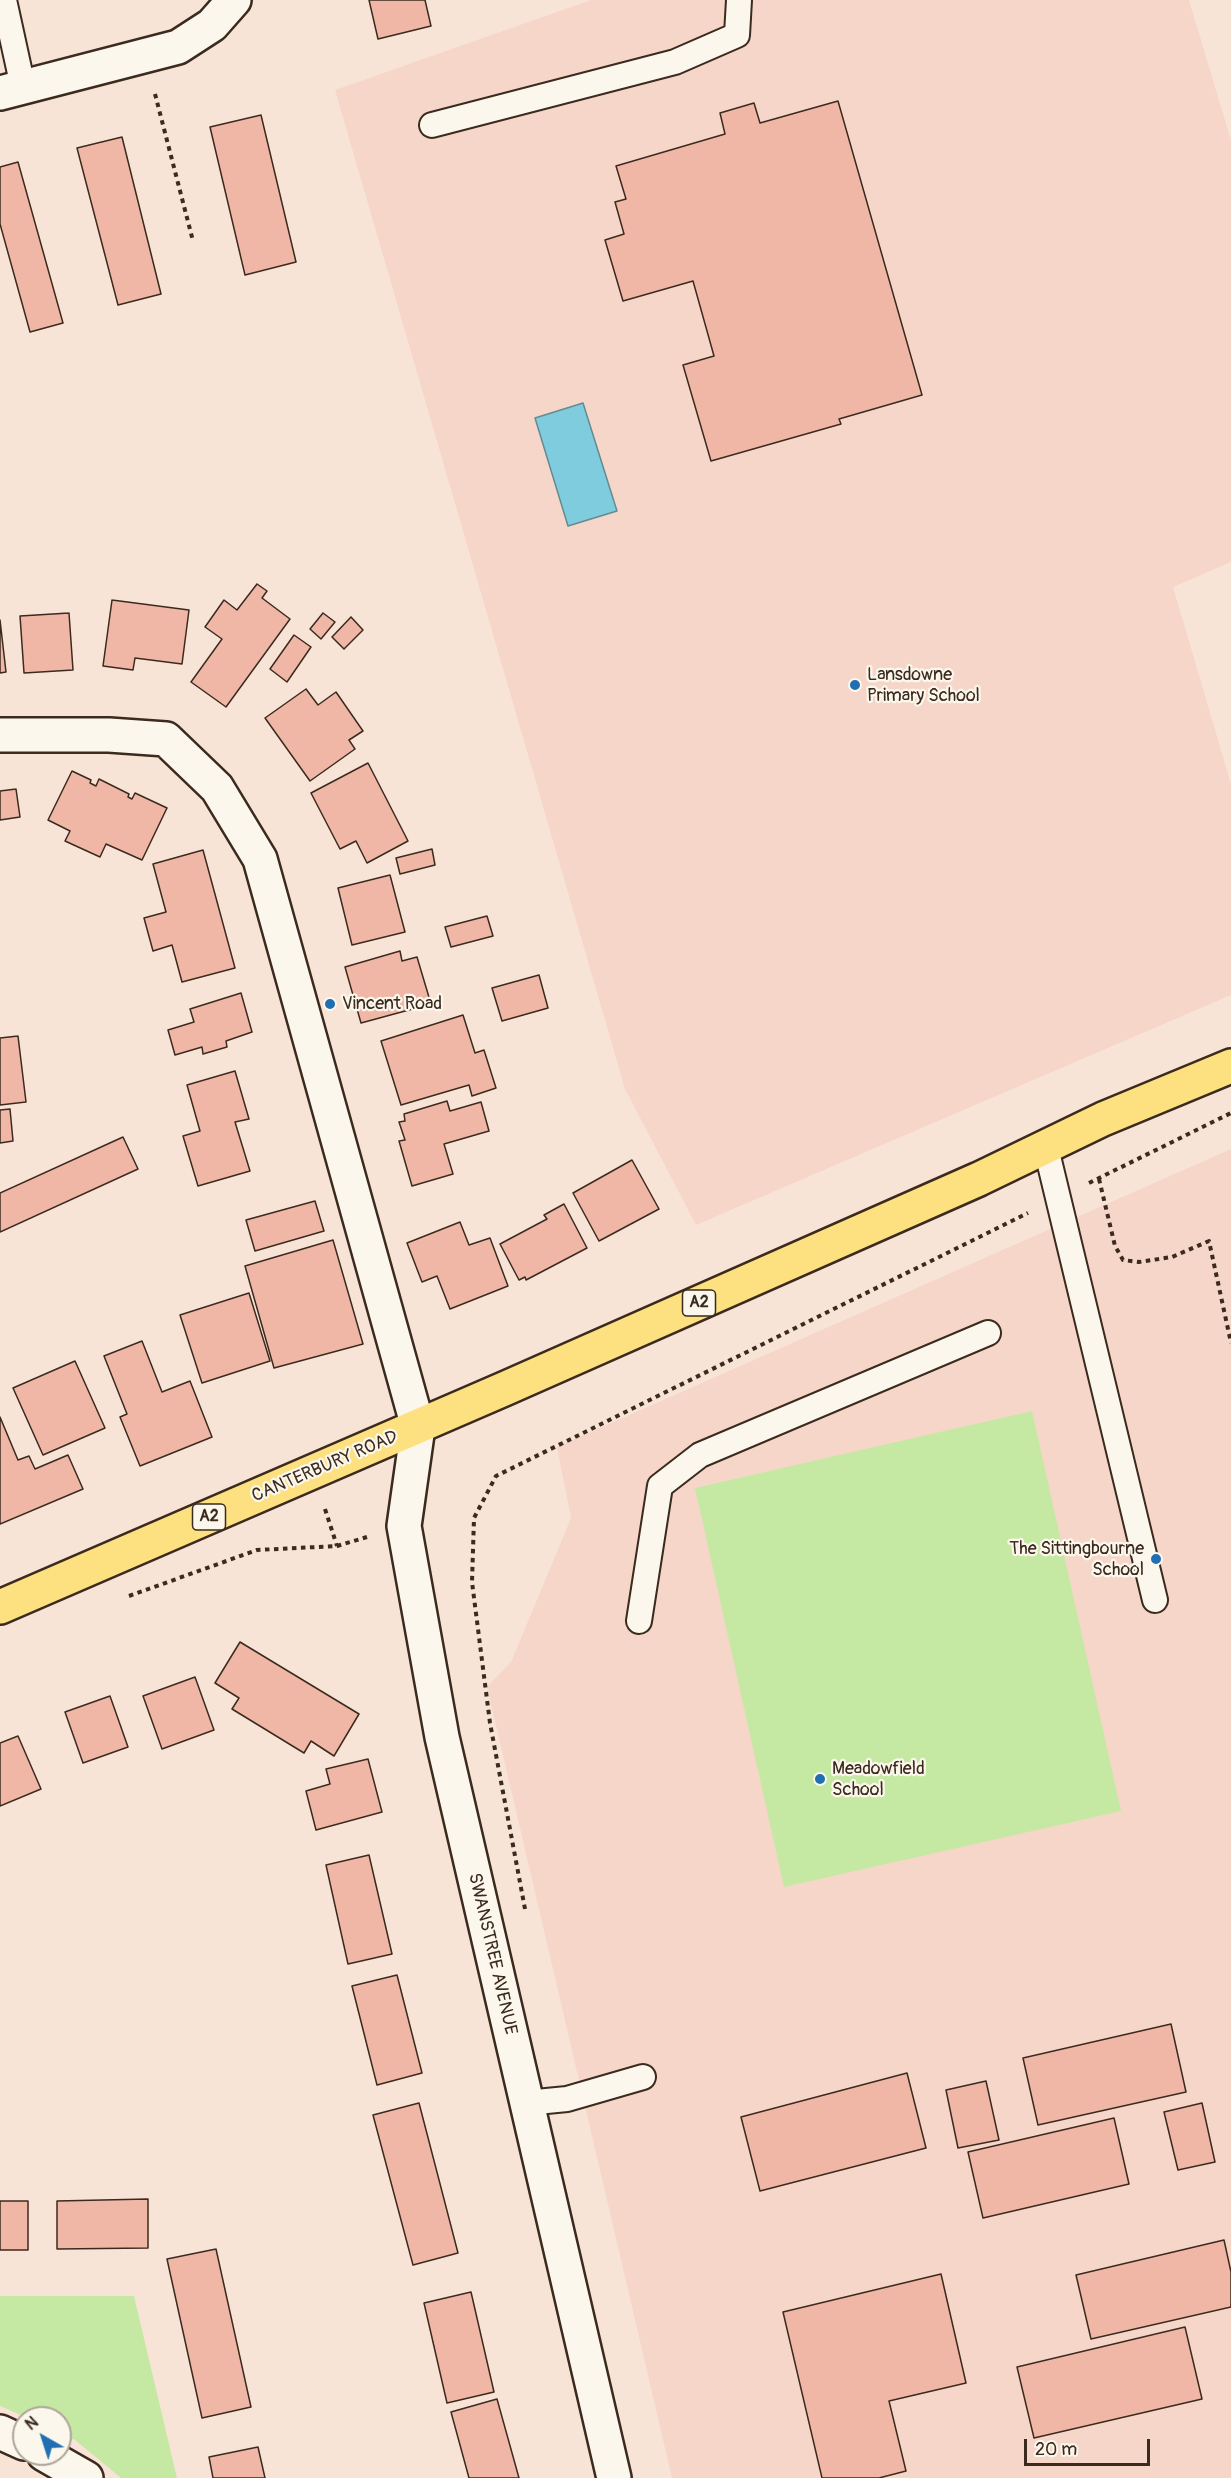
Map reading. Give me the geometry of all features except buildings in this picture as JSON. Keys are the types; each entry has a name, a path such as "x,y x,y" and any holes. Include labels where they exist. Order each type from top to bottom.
{"main road":[{"name":"A2","path":"418,1427 1046,1148 1103,1119 1231,1066"},
{"name":"CANTERBURY ROAD","path":"0,1607 418,1427"}],"street":[{"path":"11,90 178,47 212,25 234,0"},
{"path":"0,735 109,735 166,739 218,788 260,859 418,1427"},
{"name":"SWANSTREE AVENUE","path":"418,1427 404,1526 442,1737 614,2478"},
{"path":"65,2466 86,2478"}],"lane":[{"path":"4,0 11,90"},
{"path":"432,125 675,62 737,35 739,0"},
{"path":"1046,1148 1155,1600"},
{"path":"639,1621 660,1486 700,1455 988,1333"},
{"path":"526,2103 567,2099 643,2078"}],"path":[{"path":"145,56 193,241"},
{"path":"486,1686 472,1582 474,1518 496,1476 1231,1113"},
{"path":"1099,1179 1116,1246 1122,1260 1139,1262 1172,1257 1209,1241 1231,1343"},
{"path":"129,1597 257,1550 337,1546"}],"shaded area":[{"name":"Lansdowne Primary School","path":"591,0 1189,0 1231,140 1231,562 1173,587 1231,784 1231,995 696,1225 625,1089 335,90"},
{"name":"Meadowfield School","path":"1231,1149 1231,2478 672,2478 487,1687 511,1662 571,1518 557,1447"}],"green space":[{"path":"1032,1411 1121,1811 784,1887 695,1488"},
{"path":"0,2296 134,2296 177,2478 121,2478 72,2439 72,2406 12,2406 12,2411 0,2406"}],"water":[{"path":"583,403 617,511 568,526 535,418"}],"place":[{"name":"Lansdowne Primary School","path":"855,685"},
{"name":"Vincent Road","path":"330,1004"},
{"name":"The Sittingbourne School","path":"1156,1559"},
{"name":"Meadowfield School","path":"820,1779"}]}
